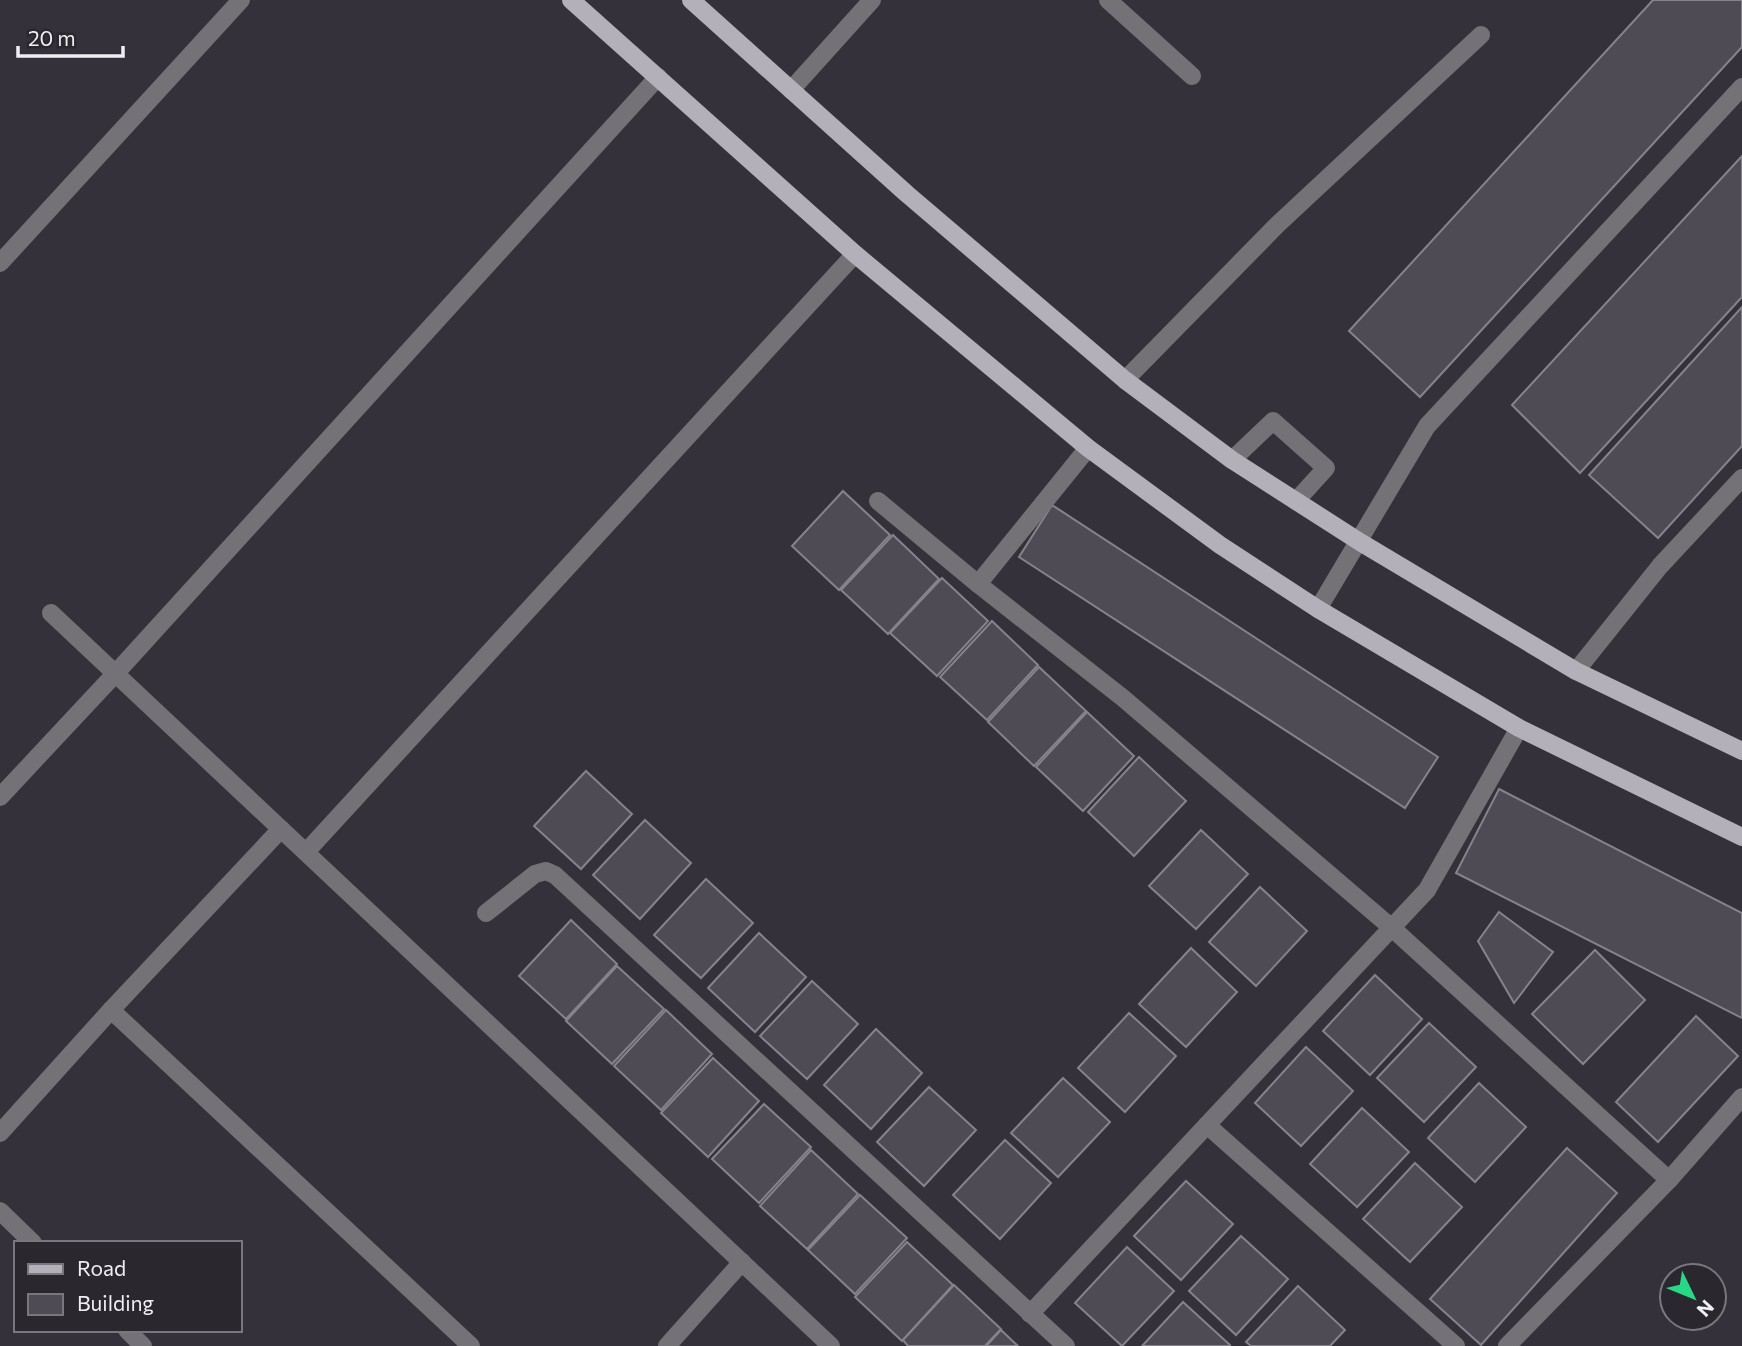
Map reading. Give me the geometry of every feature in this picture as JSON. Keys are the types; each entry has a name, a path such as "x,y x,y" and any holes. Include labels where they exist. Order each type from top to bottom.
{"main road":[{"path":"571,0 855,254 1088,448 1220,544 1318,609 1519,728 1742,837"},
{"path":"691,0 907,194 1125,380 1232,460 1360,542 1576,671 1742,751"}],"street":[{"path":"0,263 241,0"},
{"path":"791,90 872,0"},
{"path":"1108,0 1192,76"},
{"path":"1125,380 1277,225 1481,35"},
{"path":"0,797 658,78"},
{"path":"1318,609 1427,426 1742,87"},
{"path":"306,852 855,254"},
{"path":"1232,460 1273,421 1326,468 1296,501"},
{"path":"978,584 1088,448"},
{"path":"1576,671 1660,566 1742,478"},
{"path":"878,501 1123,698 1392,928 1669,1180"},
{"path":"51,613 831,1346"},
{"path":"1030,1314 1427,890 1519,728"},
{"path":"0,1133 281,829"},
{"path":"486,913 536,874 546,871 555,875 1066,1346"},
{"path":"111,1010 471,1346"},
{"path":"1507,1346 1669,1180 1742,1097"},
{"path":"1207,1125 1456,1346"},
{"path":"0,1211 31,1241"},
{"path":"667,1346 742,1262"},
{"path":"129,1332 143,1346"}],"building":[{"path":"1653,0 1742,0 1742,47 1420,397 1349,331"},
{"path":"1742,156 1742,297 1580,473 1512,405"},
{"path":"1742,307 1742,446 1658,538 1589,475"},
{"path":"843,491 890,535 839,590 792,546"},
{"path":"1052,505 1438,757 1405,808 1019,557"},
{"path":"893,535 939,579 888,634 841,590"},
{"path":"942,578 988,621 937,676 890,633"},
{"path":"992,621 1038,665 987,720 940,677"},
{"path":"1039,667 1086,711 1034,766 988,722"},
{"path":"1087,712 1134,756 1083,811 1036,767"},
{"path":"1139,757 1186,801 1134,856 1088,812"},
{"path":"586,771 632,814 581,869 534,826"},
{"path":"1499,789 1742,913 1742,1018 1456,873"},
{"path":"645,820 691,863 640,919 593,875"},
{"path":"1201,830 1248,874 1196,929 1149,886"},
{"path":"706,879 753,923 701,978 654,935"},
{"path":"1260,887 1307,931 1256,986 1209,942"},
{"path":"1499,912 1553,952 1514,1003 1478,941"},
{"path":"571,920 617,964 566,1019 519,976"},
{"path":"759,933 806,977 755,1032 708,988"},
{"path":"1191,948 1237,992 1186,1047 1139,1004"},
{"path":"1595,950 1645,1000 1583,1064 1532,1014"},
{"path":"617,966 664,1009 612,1064 566,1021"},
{"path":"1375,975 1422,1019 1370,1075 1323,1031"},
{"path":"812,981 858,1024 807,1079 760,1036"},
{"path":"666,1010 712,1054 661,1110 614,1066"},
{"path":"1129,1013 1176,1056 1125,1112 1078,1068"},
{"path":"1696,1016 1738,1056 1658,1142 1616,1102"},
{"path":"1429,1023 1476,1067 1424,1122 1377,1078"},
{"path":"876,1029 922,1073 871,1129 824,1085"},
{"path":"1306,1047 1353,1091 1301,1146 1255,1103"},
{"path":"713,1058 759,1101 708,1157 661,1113"},
{"path":"1063,1078 1110,1122 1058,1177 1011,1133"},
{"path":"1479,1083 1526,1127 1475,1182 1428,1138"},
{"path":"929,1087 976,1130 924,1186 877,1142"},
{"path":"764,1104 811,1147 759,1203 712,1159"},
{"path":"1362,1108 1409,1152 1357,1207 1310,1164"},
{"path":"1005,1140 1051,1183 1000,1239 953,1195"},
{"path":"1567,1148 1617,1193 1481,1345 1430,1299"},
{"path":"811,1150 858,1194 807,1249 760,1206"},
{"path":"1415,1163 1462,1207 1410,1262 1363,1219"},
{"path":"1186,1181 1233,1224 1181,1280 1134,1236"},
{"path":"860,1195 907,1238 855,1294 808,1250"},
{"path":"1241,1236 1288,1279 1236,1335 1189,1291"},
{"path":"907,1242 953,1285 902,1341 855,1297"},
{"path":"1127,1247 1174,1291 1122,1346 1075,1303"},
{"path":"954,1285 1001,1329 985,1346 908,1346 903,1340"},
{"path":"1298,1286 1345,1330 1330,1346 1251,1346 1246,1342"},
{"path":"1183,1302 1230,1345 1142,1346"},
{"path":"1001,1330 1018,1346 986,1346"}]}
